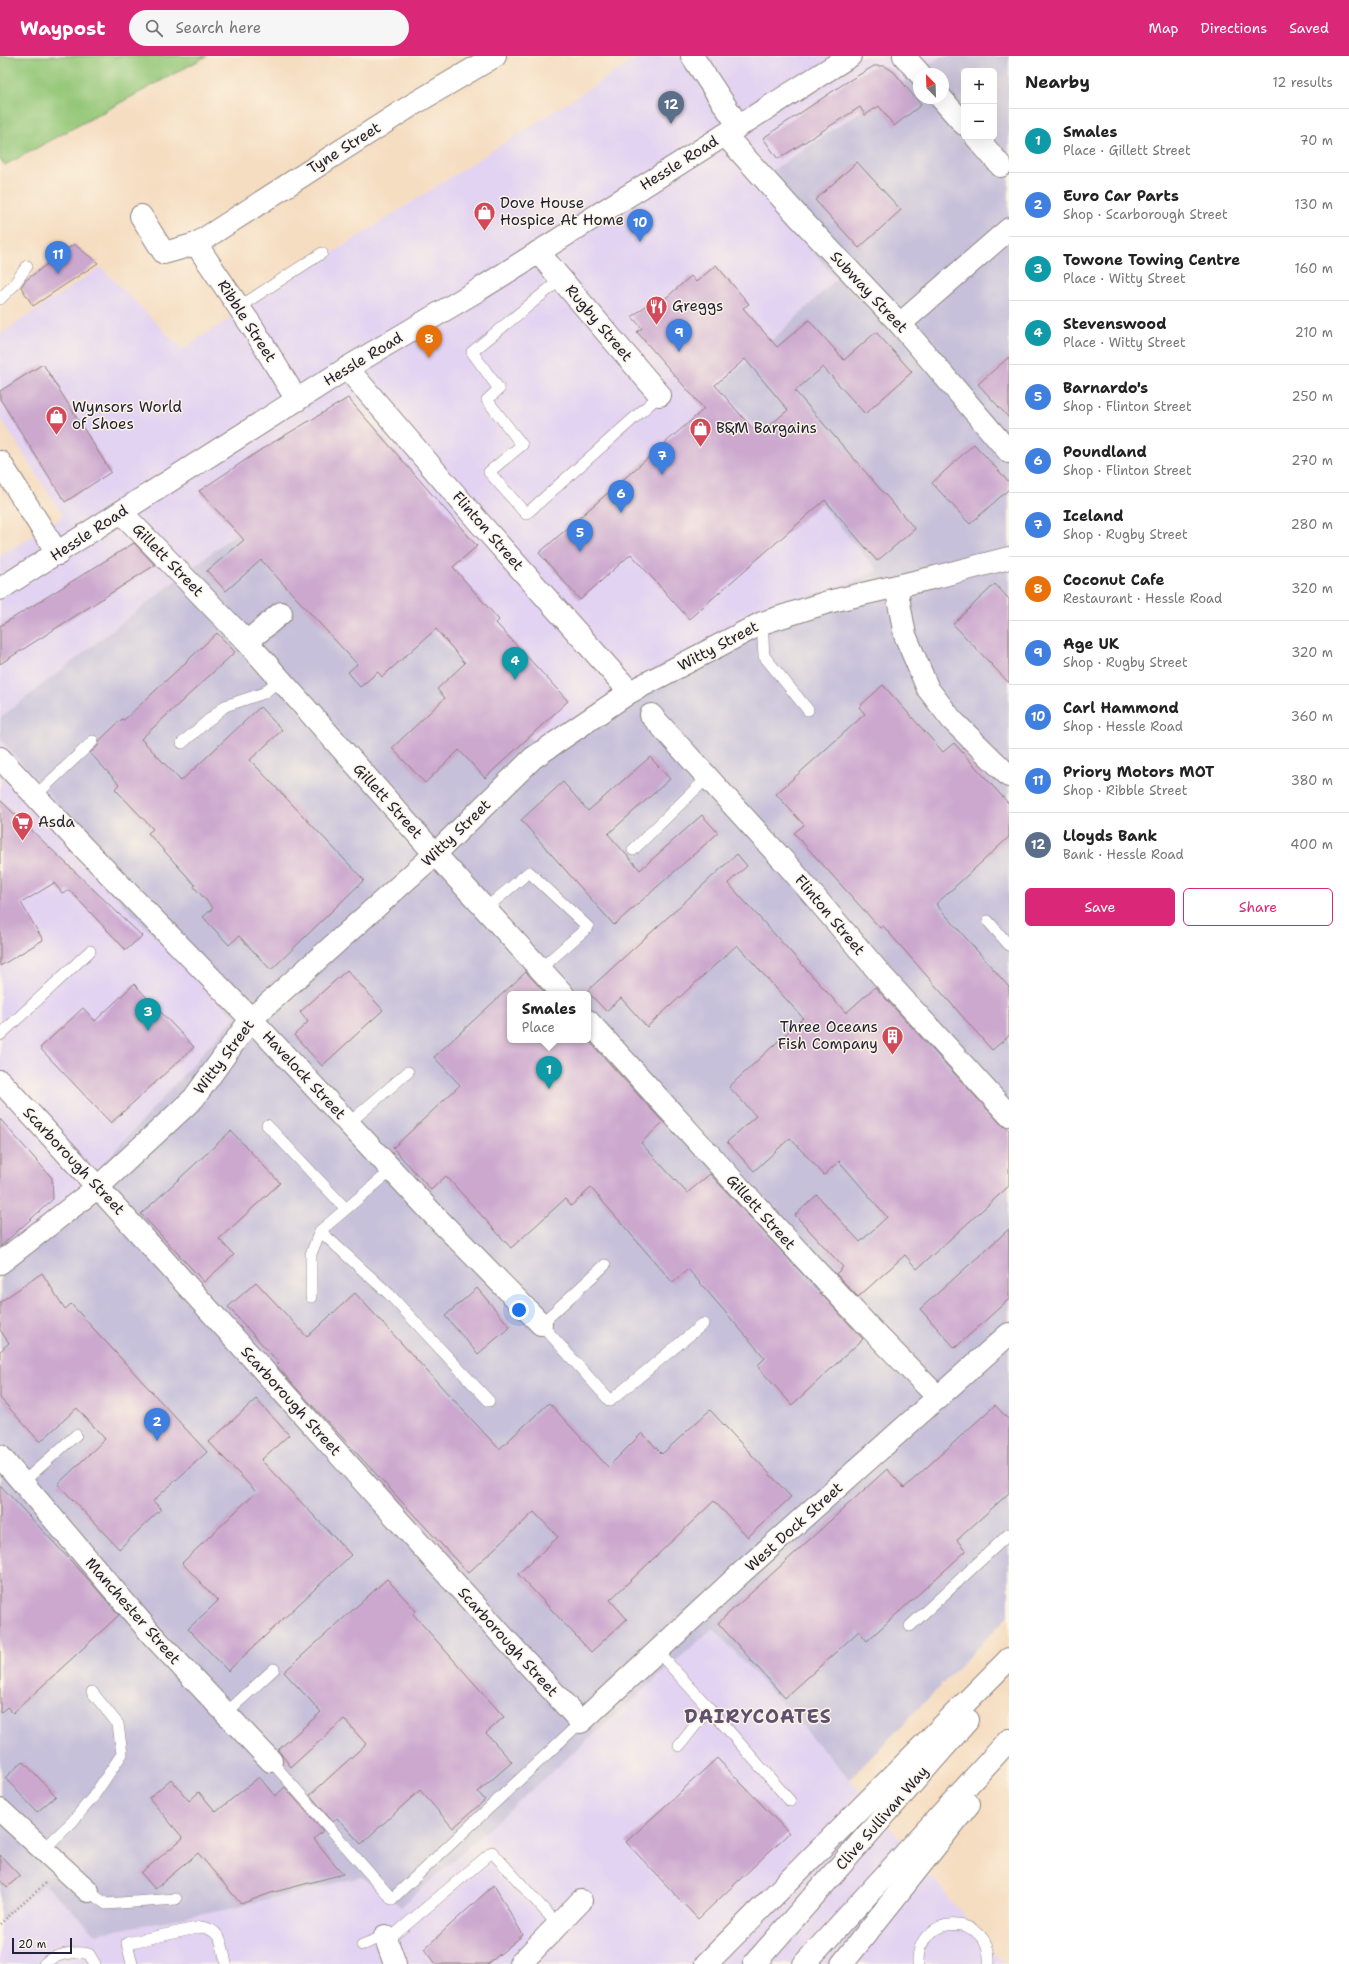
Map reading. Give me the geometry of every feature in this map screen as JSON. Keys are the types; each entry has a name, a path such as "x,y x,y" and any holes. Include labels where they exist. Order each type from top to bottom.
{"main road":[{"name":"Tyne Street","path":"141,216 164,253 196,244 405,110 495,56"},
{"name":"Subway Street","path":"692,56 731,130 798,216 900,324 1009,452"},
{"name":"Hessle Road","path":"0,589 58,554 121,512 347,368 480,289 850,56"},
{"path":"904,56 915,68"},
{"path":"946,104 961,121"},
{"path":"979,140 1001,166"},
{"path":"900,324 1009,228"},
{"name":"Ribble Street","path":"196,244 239,307 297,400"},
{"name":"Rugby Street","path":"538,252 660,395"},
{"name":"Flinton Street","path":"347,368 630,692"},
{"path":"0,462 58,554"},
{"name":"Gillett Street","path":"121,512 247,642 560,991"},
{"name":"Witty Street","path":"0,1263 98,1186 194,1098 251,1019 436,854 533,758 630,692 762,623 828,602 896,587 1009,558"},
{"path":"896,587 905,635 928,689 952,720 1009,776"},
{"path":"247,642 281,613"},
{"name":"Flinton Street","path":"651,715 791,869 883,977 1009,1114"},
{"name":"Havelock Street","path":"0,758 84,848 251,1019 434,1215 541,1324"},
{"name":"Gillett Street","path":"591,1024 789,1243 885,1344 939,1398"},
{"name":"Scarborough Street","path":"0,1081 98,1186 407,1531 581,1722"},
{"name":"West Dock Street","path":"581,1722 740,1574 1009,1334"},
{"name":"Manchester Street","path":"0,1456 153,1636 271,1761"},
{"path":"706,1964 1009,1659"},
{"name":"Clive Sullivan Way","path":"754,1964 1009,1673"},
{"path":"804,1964 1009,1740"},
{"path":"842,1964 1009,1753"},
{"path":"0,1810 88,1891"},
{"path":"520,1964 582,1901"},
{"path":"386,1938 395,1964"}],"lane":[{"path":"239,307 322,252"},
{"path":"0,298 14,286 28,266"},
{"path":"561,279 472,352 499,389 486,400 522,445 490,472 526,514 660,395"},
{"path":"762,623 764,656 808,710"},
{"path":"182,743 225,706 264,693 280,679"},
{"path":"35,796 93,741"},
{"path":"633,850 707,778"},
{"path":"486,909 529,872 588,926 540,969"},
{"path":"988,921 1009,945"},
{"path":"0,1035 90,951"},
{"path":"349,1123 408,1072"},
{"path":"267,1125 346,1209"},
{"path":"311,1297 311,1254 320,1231 392,1170"},
{"path":"320,1231 389,1294 489,1401"},
{"path":"605,1265 541,1324 610,1401 703,1324"},
{"path":"22,1483 76,1435"},
{"path":"910,1626 1009,1534"},
{"path":"657,1651 790,1801"},
{"path":"226,1713 274,1669"},
{"path":"43,1850 72,1822 93,1797 122,1754 118,1724 92,1692"},
{"path":"679,1746 709,1708"},
{"path":"271,1761 392,1899 581,1722"},
{"path":"362,1945 386,1938 492,1852 558,1926"},
{"path":"88,1891 106,1904 176,1899"},
{"path":"918,1964 918,1951 923,1940 931,1932 942,1926 953,1924 965,1926 976,1931 983,1940 988,1951 989,1964"},
{"path":"132,1964 127,1943 201,1927 210,1928 217,1933 220,1938 226,1964"},
{"path":"44,1964 51,1958 80,1952 89,1954 94,1964"}],"path":[{"path":"0,1924 63,1868"}],"shaded area":[{"path":"640,56 942,56 924,68 913,68 913,76 757,181 836,279 780,333 720,385 877,570 851,583 757,613 642,676 535,742 298,485 0,718 0,556 63,516 0,417 0,334 101,267 182,349"},
{"path":"942,56 1009,56 1009,1615 850,1779 713,1628 401,1907 362,1877 230,1908 96,1934 44,1884 0,1922 0,1255 84,1185 235,1017 105,886 119,873 0,739 0,718 298,485 535,742 642,676 757,613 851,583 877,570 720,385 780,333 836,279 757,181 913,76 913,104 949,104 949,68 924,68"},
{"path":"0,739 119,873 105,886 235,1017 84,1185 0,1255"},
{"path":"713,1627 850,1779 1004,1964 0,1964 0,1922 44,1884 96,1934 230,1908 362,1877 401,1907"}],"green space":[{"path":"0,56 207,56 5,165 0,159"}],"building":[{"path":"874,66 885,66 894,72 913,95 913,104 921,105 894,126 879,106 865,115 860,107 778,159 763,138 845,83"},
{"path":"857,162 901,210 859,248 815,200"},
{"path":"74,244 98,263 33,306 21,287 26,280"},
{"path":"716,265 749,304 743,308 777,347 809,320 844,360 876,332 912,372 865,414 823,367 795,391 915,529 877,561 825,500 689,619 631,554 580,600 539,553 704,409 637,332 642,328 632,317 656,297 660,303 691,276 696,282","holes":["745,359 788,410 758,435 715,385"]},
{"path":"1009,357 1009,418 978,384"},
{"name":"Wynsors World of Shoes","path":"43,364 111,472 65,502 0,399 0,391"},
{"path":"348,398 477,546 453,567 499,620 496,623 568,701 485,778 459,750 425,783 392,748 445,698 437,689 465,663 436,629 382,677 378,672 360,687 348,672 357,664 261,560 226,591 207,571 244,540 199,491 262,449"},
{"path":"974,444 1009,482 1009,489 970,524 932,483"},
{"path":"134,543 155,565 0,664 0,626"},
{"path":"995,584 1009,599 1009,683 953,624"},
{"path":"217,633 235,652 141,739 181,781 260,707 282,730 250,760 364,880 271,970 239,936 229,945 203,917 213,908 194,887 195,885 148,833 153,829 115,789 119,784 90,753 98,746 100,740 122,719 124,720"},
{"path":"883,685 943,752 954,743 1009,804 1009,837 936,904 1009,987 1009,1036 992,1050 883,926 880,928 794,833 804,825 776,794 865,714 859,707"},
{"path":"650,757 670,779 608,834 640,870 702,815 718,833 614,925 521,820 563,782 588,811"},
{"name":"Asda","path":"0,800 142,936 126,950 69,890 62,893 54,883 21,903 43,940 0,966"},
{"path":"737,854 747,866 728,883 846,1013 875,987 1000,1123 1009,1130 1009,1186 917,1269 905,1255 858,1297 836,1274 843,1267 795,1215 817,1195 860,1242 887,1217 839,1161 824,1175 790,1138 754,1171 727,1142 756,1116 729,1087 803,1018 737,945 647,1027 621,998 606,1011 591,995 591,991 587,991"},
{"path":"347,970 383,1010 322,1066 294,1035 308,1022 300,1012"},
{"path":"526,972 543,991 507,991 507,1043 591,1043 663,1122 641,1143 687,1193 710,1174 863,1339 792,1405 757,1366 765,1358 688,1269 673,1283 591,1188 571,1206 565,1199 511,1248 446,1176 431,1190 393,1148 460,1085 434,1057"},
{"path":"134,984 194,1047 111,1123 40,1048 83,1008 95,1021"},
{"path":"0,1119 52,1178 53,1199 0,1247"},
{"path":"231,1131 280,1183 219,1239 234,1255 204,1282 141,1214"},
{"path":"1009,1229 1009,1299 955,1348 920,1309"},
{"path":"42,1273 65,1309 71,1304 207,1452 153,1501 161,1509 119,1549 58,1484 105,1439 77,1408 40,1442 0,1398 0,1351 9,1343 0,1330 0,1302"},
{"path":"256,1282 307,1337 355,1293 499,1449 549,1403 608,1467 642,1433 662,1454 710,1410 791,1497 748,1537 714,1501 610,1600 627,1619 591,1652 518,1574 558,1537 534,1512 468,1573 298,1390 276,1365 279,1363 228,1307"},
{"path":"477,1288 510,1327 478,1354 445,1316"},
{"path":"256,1399 289,1435 261,1460 351,1555 228,1671 188,1629 218,1601 182,1563 256,1492 209,1442"},
{"path":"995,1405 1009,1420 1009,1493 957,1540 966,1551 867,1641 859,1631 785,1698 718,1623 887,1469 904,1488"},
{"path":"0,1485 87,1578 119,1615 13,1713 7,1707 0,1713"},
{"path":"387,1579 416,1611 413,1614 504,1717 486,1733 512,1762 478,1792 485,1800 453,1828 420,1790 361,1844 337,1818 333,1822 310,1795 366,1744 344,1719 291,1767 278,1750 321,1712 284,1672"},
{"path":"717,1758 789,1833 698,1919 626,1842"},
{"path":"23,1761 56,1796 37,1812 5,1778"},
{"path":"259,1777 275,1796 285,1787 323,1831 314,1839 343,1874 271,1893 241,1904 198,1853 155,1889 141,1873 183,1838 149,1798 171,1779 189,1801 199,1792 216,1812"},
{"path":"0,1855 20,1876 7,1887 0,1879"},
{"path":"494,1885 523,1935 488,1964 435,1964 424,1949"}],"place":[{"name":"Lloyds Bank","path":"671,124"},
{"name":"Dove House Hospice At Home","path":"484,232"},
{"name":"Carl Hammond","path":"640,242"},
{"name":"Priory Motors MOT","path":"58,274"},
{"name":"Greggs","path":"656,326"},
{"name":"Age UK","path":"679,352"},
{"name":"Coconut Cafe","path":"429,358"},
{"name":"Wynsors World of Shoes","path":"56,436"},
{"name":"B&M Bargains","path":"701,448"},
{"name":"Iceland","path":"662,475"},
{"name":"Poundland","path":"621,513"},
{"name":"Barnardo's","path":"580,552"},
{"name":"Stevenswood","path":"515,680"},
{"name":"Asda","path":"22,842"},
{"name":"Towone Towing Centre","path":"148,1031"},
{"name":"Three Oceans Fish Company","path":"893,1056"},
{"name":"Smales","path":"549,1089"},
{"name":"Euro Car Parts","path":"157,1441"}],"district":[{"name":"DAIRYCOATES","path":"758,1716"}]}
